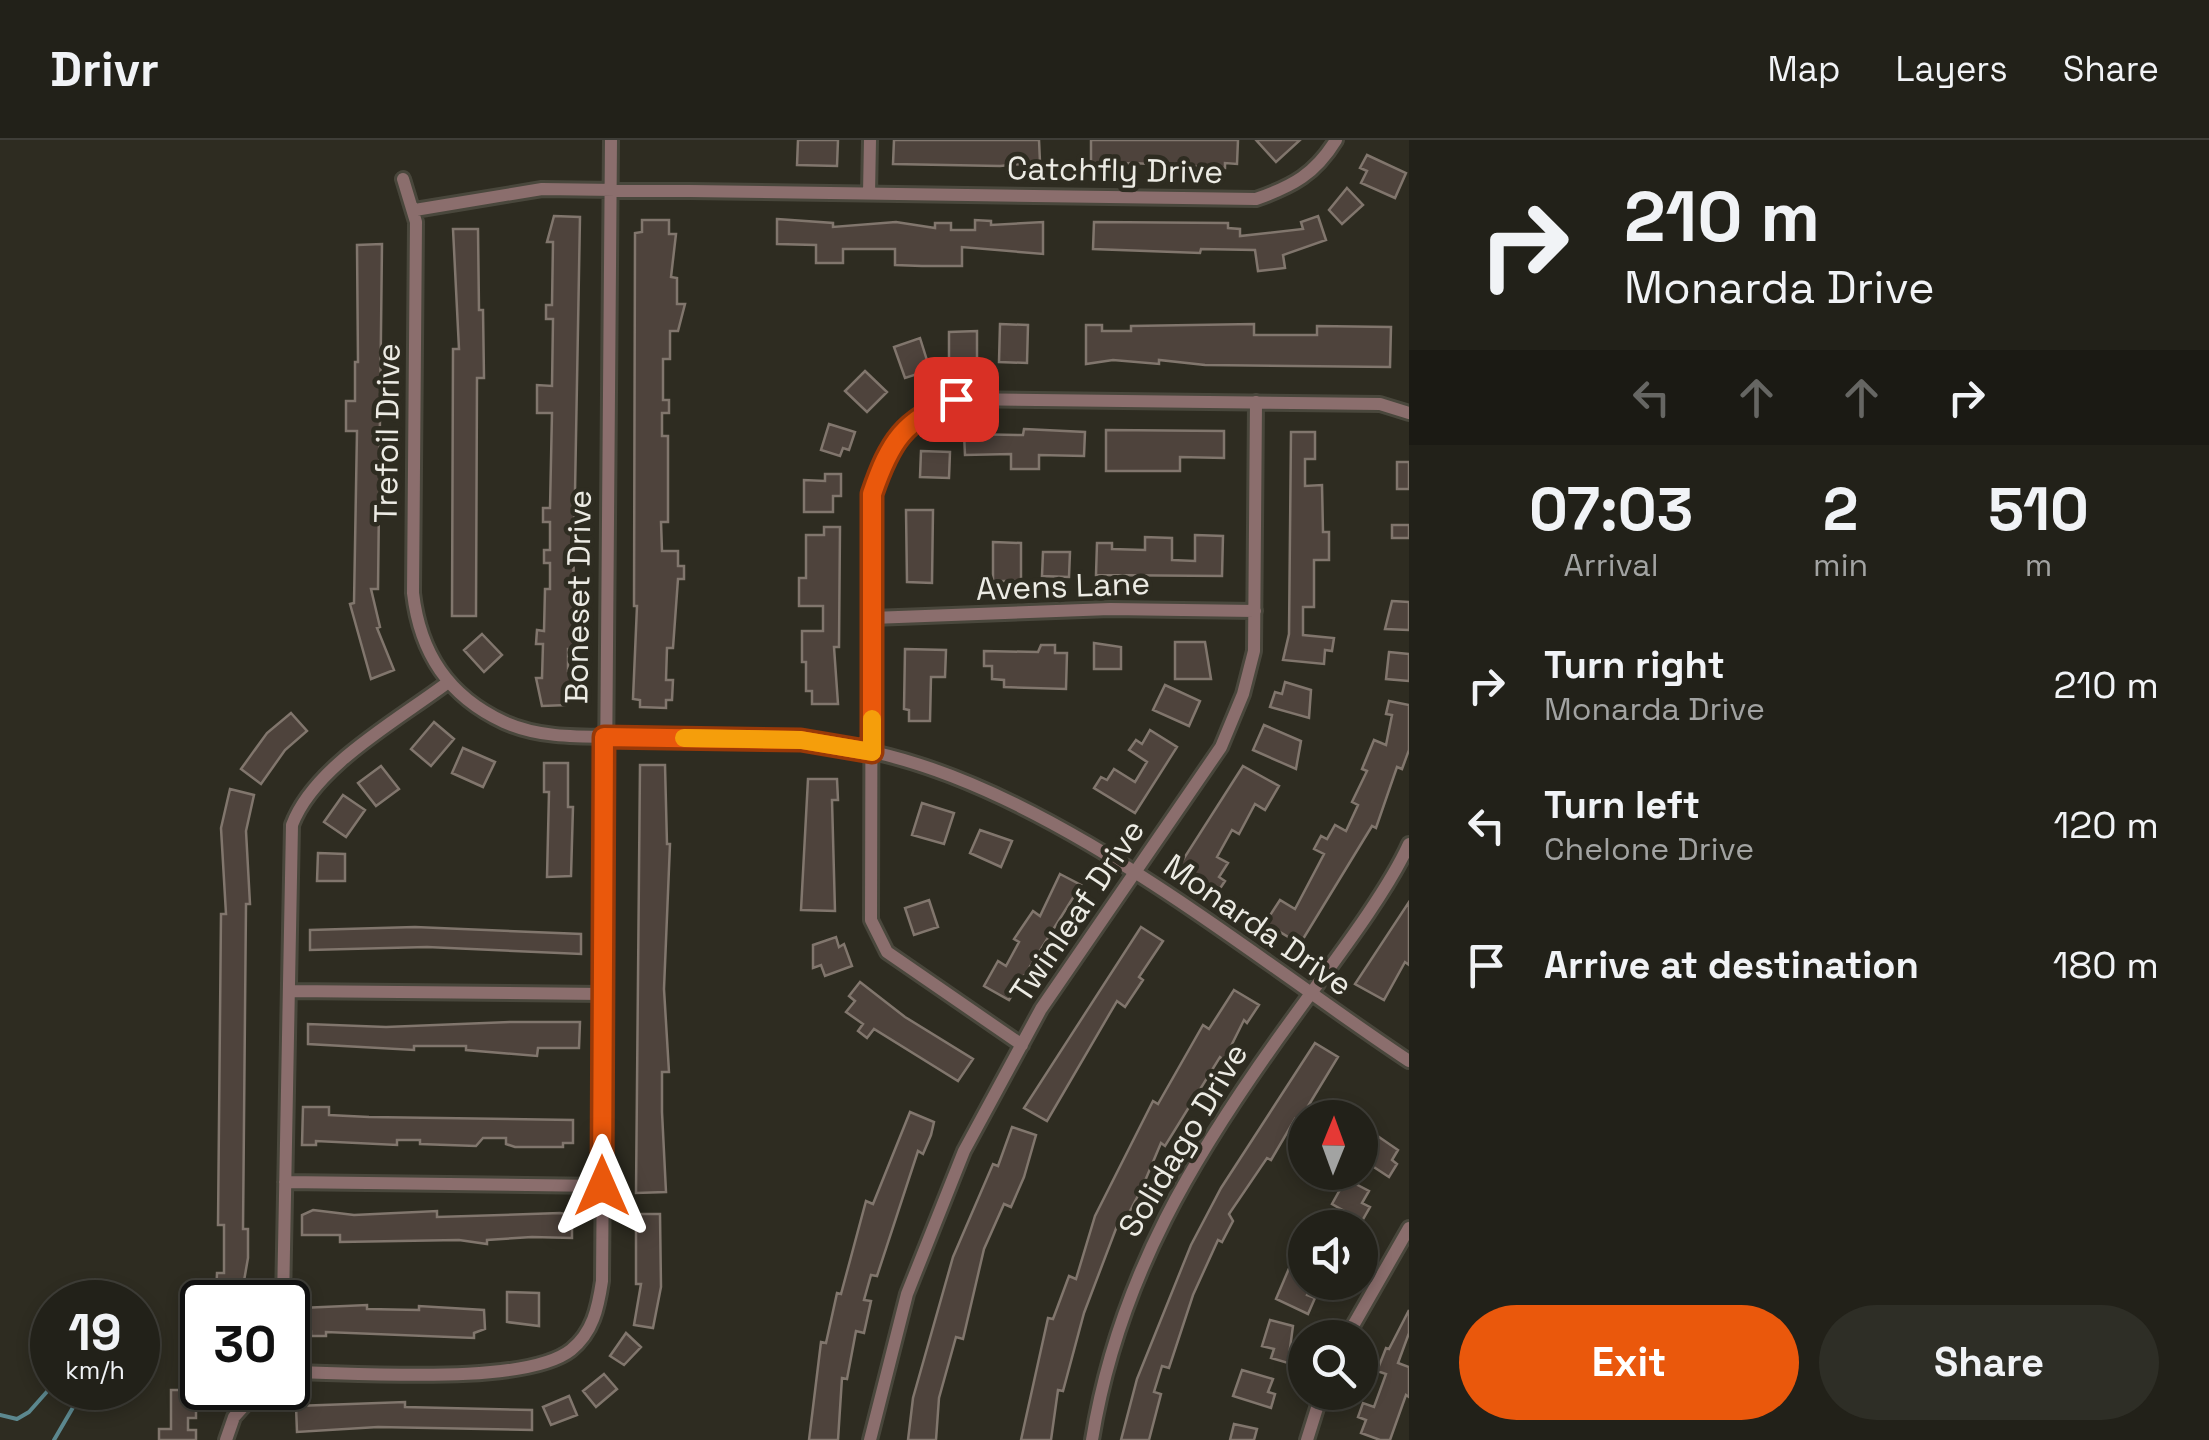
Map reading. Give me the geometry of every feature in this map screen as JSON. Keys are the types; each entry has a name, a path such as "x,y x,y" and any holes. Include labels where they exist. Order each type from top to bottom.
{"street":[{"name":"Boneset Drive","path":"310,1372 505,1372 546,1363 571,1350 589,1331 597,1310 602,1186 611,140"},
{"path":"870,140 870,194"},
{"name":"Catchfly Drive","path":"415,210 529,189 1256,199 1295,186 1322,162 1336,140"},
{"name":"Trefoil Drive","path":"403,179 415,210 413,593 420,632 447,683"},
{"path":"1022,1046 888,952 871,920 872,494 884,460 901,432 924,412 956,399 1380,404 1409,413"},
{"name":"Twinleaf Drive","path":"870,1440 906,1294 964,1151 1041,1010 1137,875 1220,747 1243,694 1254,651 1256,611 1256,402"},
{"name":"Avens Lane","path":"872,618 1110,609 1256,611"},
{"path":"284,1280 291,841 298,807 322,778 447,683"},
{"name":"Monarda Drive","path":"447,683 480,710 520,728 604,737 801,740 872,752 940,770 1015,803 1137,875 1409,1061"},
{"name":"Solidago Drive","path":"1092,1440 1116,1333 1136,1274 1220,1120 1409,844"},
{"path":"289,991 603,994"},
{"path":"286,1182 602,1186"},
{"path":"1356,1320 1409,1228"},
{"path":"226,1440 240,1410"},
{"path":"1307,1440 1316,1410"}],"building":[{"path":"798,140 838,140 837,166 797,165"},
{"path":"894,140 1039,140 1040,162 1000,166 893,164"},
{"path":"1091,140 1238,140 1237,164 1225,163 1225,168 1132,163 1091,166"},
{"path":"1256,140 1300,140 1276,162"},
{"path":"1367,155 1406,173 1395,198 1361,183 1367,171 1360,168"},
{"path":"1347,188 1363,205 1342,224 1329,210"},
{"path":"554,216 580,217 573,602 579,603 576,649 568,649 568,671 575,671 575,699 567,699 567,705 542,706 536,678 542,678 543,644 536,644 537,630 544,631 545,589 550,589 550,563 544,563 544,550 550,550 550,522 543,522 543,508 550,508 552,413 537,413 537,385 552,386 553,319 546,319 546,305 552,305 553,242 547,242"},
{"path":"1318,216 1326,240 1283,255 1285,268 1258,271 1255,250 1201,249 1200,253 1093,249 1094,222 1228,223 1228,228 1240,229 1240,236 1303,229 1301,222"},
{"path":"777,219 833,223 833,227 896,222 935,228 935,223 951,223 951,230 975,230 975,220 991,221 991,225 1043,222 1043,254 962,247 962,266 922,266 895,265 895,249 843,249 843,263 816,263 816,245 777,244"},
{"path":"642,220 669,220 669,234 676,234 671,277 677,278 677,304 685,304 678,331 670,331 670,359 663,359 663,400 669,400 669,413 662,413 662,436 668,436 668,522 661,522 662,551 678,551 678,566 684,566 684,579 678,579 673,648 667,648 666,680 673,680 672,700 666,700 666,708 640,707 640,700 633,699 637,606 635,233 642,232"},
{"path":"453,229 478,229 479,310 483,310 484,378 477,378 476,616 452,616 453,349 459,349"},
{"path":"382,244 378,589 371,589 380,627 377,628 394,670 371,679 350,604 354,603 357,431 346,431 346,401 355,401 358,362 357,245"},
{"path":"1000,324 1028,325 1027,363 999,362"},
{"path":"1254,324 1254,335 1317,335 1317,326 1391,327 1390,367 1205,365 1159,360 1159,364 1113,360 1086,364 1086,325 1102,325 1102,331 1131,331 1131,326"},
{"path":"977,331 977,362 949,362 949,332"},
{"path":"920,338 930,370 905,378 894,347"},
{"path":"865,371 887,392 867,412 845,391"},
{"path":"829,424 855,432 849,450 843,448 840,456 821,450"},
{"path":"1024,429 1085,432 1084,456 1039,455 1039,469 1011,469 1011,454 965,455 964,434 1023,435"},
{"path":"1106,430 1224,431 1224,458 1180,457 1180,471 1106,471"},
{"path":"1291,432 1315,432 1315,459 1305,459 1305,486 1322,485 1323,532 1329,532 1329,560 1314,560 1314,607 1303,607 1303,635 1334,638 1332,651 1325,650 1324,664 1283,660 1289,634"},
{"path":"921,451 950,452 949,478 920,477"},
{"path":"1397,462 1409,462 1409,489 1397,489"},
{"path":"825,474 841,474 841,496 833,496 833,512 804,512 804,480 825,481"},
{"path":"906,510 933,510 932,583 907,582"},
{"path":"1392,525 1409,525 1409,538 1392,538"},
{"path":"824,527 840,527 839,647 834,647 838,704 812,704 812,691 806,691 806,662 802,662 802,631 823,631 823,606 799,606 799,578 806,578 806,535 824,535"},
{"path":"1195,535 1223,536 1222,576 1096,575 1097,543 1112,543 1112,549 1145,550 1145,537 1172,538 1172,560 1195,561"},
{"path":"993,542 1021,543 1021,581 993,581"},
{"path":"1043,552 1070,552 1069,577 1042,576"},
{"path":"1392,601 1409,602 1409,630 1385,629"},
{"path":"482,634 502,655 484,672 464,650"},
{"path":"1175,642 1205,642 1211,679 1175,679"},
{"path":"1094,643 1121,647 1121,669 1094,669"},
{"path":"1041,645 1055,645 1055,653 1067,653 1066,689 1004,687 1004,680 992,679 992,666 984,666 984,651 1038,652"},
{"path":"905,649 946,650 945,677 931,677 930,721 909,721 909,710 904,709"},
{"path":"1389,652 1409,654 1409,681 1386,679"},
{"path":"1285,682 1311,690 1309,718 1270,707 1275,692 1282,694"},
{"path":"1165,685 1200,701 1189,726 1153,710"},
{"path":"1389,701 1409,705 1409,750 1402,769 1397,767 1376,828 1372,826 1300,944 1265,923 1280,900 1295,909 1324,854 1314,849 1321,836 1327,839 1335,825 1346,831 1358,805 1352,802 1367,771 1362,769 1374,740 1386,745 1392,715 1386,714"},
{"path":"291,713 307,731 285,750 261,784 241,769 267,733"},
{"path":"434,722 454,739 431,766 411,749"},
{"path":"1264,725 1301,741 1296,769 1253,750"},
{"path":"1150,730 1177,747 1135,813 1094,788 1101,777 1107,780 1114,769 1135,782 1147,762 1129,750 1136,740 1142,744"},
{"path":"463,748 495,762 483,787 452,773"},
{"path":"544,763 568,763 568,807 573,807 571,876 547,877 549,792 544,792"},
{"path":"640,765 665,765 670,844 664,989 669,1072 662,1072 666,1192 636,1193"},
{"path":"381,766 399,789 376,806 358,783"},
{"path":"1243,766 1279,786 1265,810 1255,804 1239,834 1232,830 1217,857 1228,863 1219,877 1225,881 1219,890 1179,866"},
{"path":"808,779 837,779 838,800 832,800 835,911 801,910"},
{"path":"230,789 254,795 246,831 250,904 246,904 243,1229 248,1229 248,1258 244,1280 217,1280 217,1273 224,1273 224,1225 218,1225 221,914 226,914 221,828"},
{"path":"343,795 365,810 346,837 324,822"},
{"path":"922,803 954,813 944,844 912,835"},
{"path":"980,830 1012,841 1001,867 970,853"},
{"path":"318,853 345,854 345,881 317,881"},
{"path":"1060,874 1081,885 1009,1000 984,986 998,961 1006,966 1019,942 1014,939 1033,911 1040,916"},
{"path":"929,900 938,927 914,935 905,908"},
{"path":"1409,902 1409,965 1405,962 1384,1000 1355,984"},
{"path":"415,927 581,934 581,954 427,947 310,950 310,930"},
{"path":"1141,927 1163,941 1125,1007 1117,1001 1047,1121 1024,1108"},
{"path":"836,937 839,947 844,944 852,966 825,976 821,965 813,968 813,945"},
{"path":"860,982 905,1017 973,1059 958,1081 874,1029 867,1038 858,1031 863,1024 846,1012 855,1001 849,996"},
{"path":"1234,990 1259,1005 1247,1023 1244,1020 1224,1060 1220,1057 1165,1146 1161,1143 1121,1228 1117,1226 1084,1313 1063,1391 1058,1390 1051,1440 1021,1440 1048,1318 1053,1319 1069,1276 1076,1279 1095,1216 1153,1101 1158,1104 1203,1025 1209,1029"},
{"path":"580,1022 579,1048 538,1048 537,1056 466,1050 466,1046 414,1046 414,1050 308,1044 308,1024 386,1027"},
{"path":"1315,1043 1338,1057 1312,1100 1288,1100 1288,1131 1229,1214 1233,1221 1222,1242 1218,1240 1193,1295 1169,1368 1162,1366 1154,1392 1161,1394 1149,1440 1121,1440 1137,1379 1191,1245 1221,1188"},
{"path":"303,1107 329,1107 329,1115 369,1117 573,1120 573,1143 563,1143 563,1147 515,1147 506,1144 506,1138 483,1138 476,1146 420,1144 420,1140 397,1140 397,1145 316,1141 316,1145 302,1145"},
{"path":"910,1112 934,1122 923,1154 918,1151 877,1276 871,1275 864,1300 871,1301 864,1333 856,1331 847,1379 842,1378 838,1440 809,1440 821,1342 826,1343 866,1201 873,1204"},
{"path":"1012,1127 1036,1135 1024,1177 1011,1207 1004,1204 984,1249 963,1339 956,1337 939,1398 936,1440 908,1440 913,1398 953,1257 993,1164 998,1166"},
{"path":"1378,1138 1398,1150 1392,1160 1397,1164 1389,1177 1378,1170"},
{"path":"1340,1190 1369,1191 1362,1203 1370,1207 1368,1210 1343,1210 1332,1204"},
{"path":"313,1210 354,1215 437,1211 437,1217 560,1213 572,1215 572,1238 487,1240 487,1244 459,1240 340,1242 340,1235 302,1235 302,1215"},
{"path":"636,1214 660,1214 661,1287 653,1328 634,1325 641,1284 636,1284"},
{"path":"1288,1271 1288,1300 1314,1300 1308,1314 1276,1299"},
{"path":"507,1292 539,1293 539,1326 507,1322"},
{"path":"367,1305 367,1309 419,1310 419,1306 484,1310 485,1329 474,1333 474,1338 326,1332 326,1336 311,1336 310,1308"},
{"path":"1409,1310 1409,1333 1398,1363 1409,1367 1409,1397 1406,1395 1390,1440 1380,1440 1361,1433 1366,1420 1358,1417 1360,1410 1378,1410 1378,1396 1386,1374 1378,1368 1386,1348 1389,1349"},
{"path":"1270,1320 1288,1325 1288,1363 1271,1358 1274,1349 1262,1346"},
{"path":"626,1333 641,1347 624,1365 610,1356"},
{"path":"1242,1370 1273,1379 1268,1392 1275,1394 1271,1408 1233,1396"},
{"path":"604,1374 617,1389 596,1407 583,1391"},
{"path":"171,1390 180,1390 180,1410 196,1410 196,1418 188,1418 188,1430 196,1430 196,1440 159,1440 159,1429 171,1429"},
{"path":"569,1396 577,1415 551,1425 543,1407"},
{"path":"405,1402 405,1407 532,1410 532,1430 378,1427 297,1432 296,1410 310,1410 310,1405"},
{"path":"1234,1424 1257,1429 1254,1440 1230,1440"}],"waterway":[{"path":"0,1415 17,1419 31,1410"},
{"path":"54,1440 72,1410"}],"slow traffic":[{"path":"684,738 801,740 872,752 872,719"}],"route":[{"path":"602,1186 604,737 801,740 872,752 872,494 884,460 901,432 924,412 956,399"}]}
